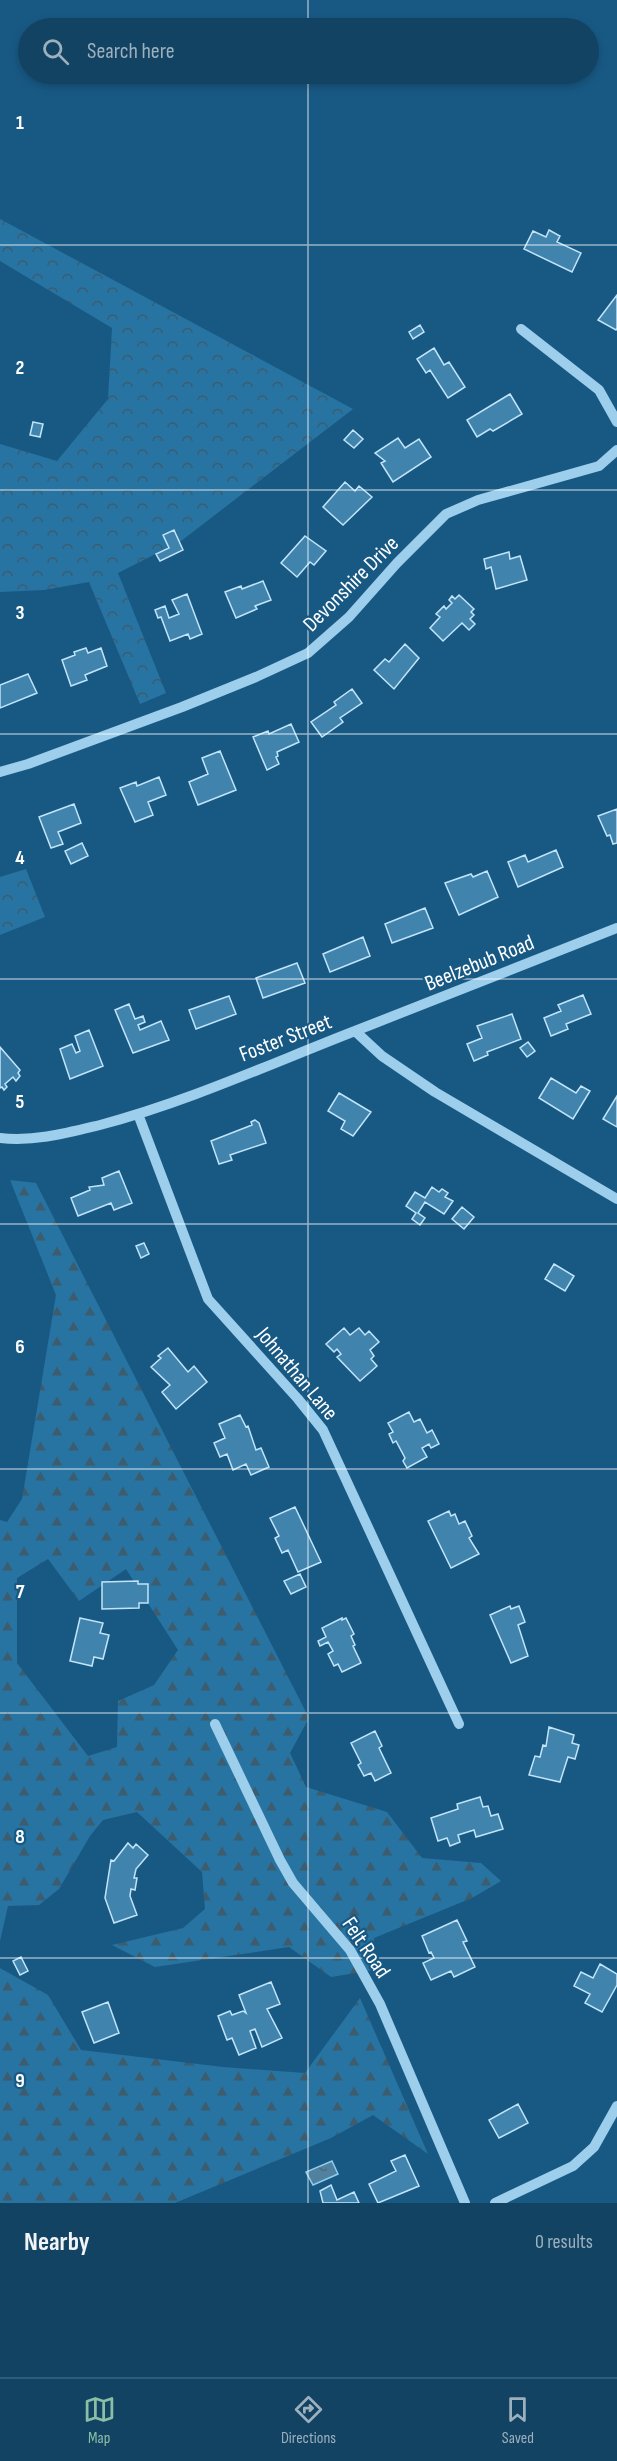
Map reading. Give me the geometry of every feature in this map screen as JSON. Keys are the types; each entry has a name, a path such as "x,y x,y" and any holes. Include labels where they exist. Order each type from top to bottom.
{"street":[{"path":"521,329 599,390 617,422"},
{"name":"Devonshire Drive","path":"0,772 28,764 182,707 308,653 349,617 396,563 446,514 478,500 599,466 617,450"},
{"name":"Beelzebub Road","path":"354,1031 617,927"},
{"name":"Foster Street","path":"0,1138 18,1140 59,1136 138,1114 354,1031 382,1056 435,1092 617,1198"},
{"name":"Johnathan Lane","path":"138,1114 208,1299 323,1430 459,1724"},
{"name":"Felt Road","path":"215,1724 293,1883 350,1950 380,2004 465,2203"},
{"path":"495,2203 573,2166 594,2147 617,2106"}],"green space":[{"path":"0,219 353,409 181,541 118,573 166,693 140,704 89,582 44,590 0,592 0,444 57,461 108,399 112,328 0,261"},
{"path":"26,869 45,917 0,935 0,877"},
{"path":"10,1180 36,1183 309,1718 290,1753 306,1787 387,1812 422,1858 481,1863 501,1881 472,1898 374,1938 374,1970 331,1977 289,1947 155,1967 112,1945 183,1928 205,1909 202,1872 137,1812 103,1820 90,1836 59,1889 39,1905 8,1906 0,1941 0,1520 7,1522 22,1499 56,1295","holes":["48,1559 79,1601 126,1569 178,1650 154,1685 118,1701 117,1747 88,1756 17,1663 17,1578"]},
{"path":"0,1968 48,1995 81,2050 223,2067 305,2073 360,1998 428,2154 373,2115 331,2138 175,2203 0,2203"}],"water":[{"path":"332,2161 338,2174 313,2185 306,2172"}],"building":[{"path":"549,230 560,236 557,242 581,253 572,272 524,249 533,231 546,237"},
{"path":"617,295 617,328 616,330 598,320"},
{"path":"420,325 424,332 413,339 409,332"},
{"path":"434,348 444,365 449,362 465,387 448,398 430,370 426,373 417,359"},
{"path":"510,394 522,414 493,431 490,429 477,437 467,420"},
{"path":"33,422 43,424 40,437 30,435"},
{"path":"353,430 363,439 354,448 344,440"},
{"path":"398,438 405,448 419,439 431,457 393,482 381,463 385,461 375,453"},
{"path":"345,482 355,491 359,486 372,497 343,525 323,507"},
{"path":"174,530 183,550 160,561 156,554 169,548 163,535"},
{"path":"305,536 326,551 314,565 310,562 297,577 281,563"},
{"path":"509,552 510,559 520,556 527,580 496,589 491,567 486,569 484,559"},
{"path":"263,581 271,600 255,606 257,609 236,618 225,592 241,586 242,589"},
{"path":"187,594 202,634 190,639 188,634 170,641 161,617 158,618 155,610 165,606 169,618 179,614 172,600"},
{"path":"459,595 474,609 471,612 474,615 470,619 475,624 469,630 462,623 443,641 430,628 440,617 436,614 444,606 446,609 452,603 449,600 452,596 455,599"},
{"path":"405,644 419,658 394,689 374,670 385,659 389,662"},
{"path":"86,648 88,653 101,648 107,666 85,675 87,680 71,686 62,660"},
{"path":"28,674 37,693 0,708 0,685"},
{"path":"352,689 362,703 340,718 343,722 322,737 311,722 336,705 334,702"},
{"path":"291,724 299,742 277,752 276,757 279,764 267,770 253,737 268,731 269,734"},
{"path":"220,751 236,790 198,805 189,782 208,774 202,758"},
{"path":"159,777 166,795 148,802 153,815 135,822 120,788 136,782 137,786"},
{"path":"74,804 81,823 58,832 63,844 51,848 39,817"},
{"path":"617,809 617,843 613,844 598,816"},
{"path":"82,843 88,856 71,864 65,851"},
{"path":"556,850 563,867 518,887 508,862 525,855 528,862"},
{"path":"487,871 498,897 459,915 445,883 471,874 473,877"},
{"path":"425,908 433,928 392,943 385,924"},
{"path":"363,937 370,956 330,972 323,954"},
{"path":"297,963 305,983 263,998 256,978"},
{"path":"583,995 591,1014 566,1024 568,1029 551,1036 544,1018 561,1011 558,1005"},
{"path":"229,996 236,1014 196,1029 189,1010"},
{"path":"129,1004 135,1019 143,1016 145,1022 138,1025 140,1030 161,1021 169,1040 133,1053 115,1010"},
{"path":"512,1014 521,1039 487,1052 488,1055 474,1061 467,1044 482,1038 477,1026"},
{"path":"89,1030 103,1066 70,1079 60,1049 72,1044 76,1053 80,1051 75,1036"},
{"path":"528,1042 535,1051 527,1057 520,1048"},
{"path":"0,1047 20,1070 18,1073 20,1076 16,1081 13,1077 5,1084 7,1087 4,1090 0,1088"},
{"path":"551,1078 576,1093 581,1086 590,1091 573,1119 539,1098"},
{"path":"339,1093 371,1112 353,1136 341,1129 345,1121 328,1111"},
{"path":"617,1096 617,1127 603,1119"},
{"path":"255,1120 259,1123 266,1143 230,1155 232,1160 219,1164 211,1141 252,1125 251,1122"},
{"path":"119,1171 132,1203 114,1210 111,1203 78,1216 71,1198 90,1190 89,1187 104,1185 102,1178"},
{"path":"432,1187 439,1192 442,1189 448,1193 445,1197 453,1201 444,1214 425,1202 418,1213 425,1218 420,1225 412,1219 416,1213 406,1206 415,1192 425,1198"},
{"path":"462,1207 474,1217 464,1229 452,1219"},
{"path":"144,1243 149,1254 141,1258 136,1246"},
{"path":"554,1264 574,1276 565,1291 545,1279"},
{"path":"344,1328 350,1335 359,1328 365,1335 369,1331 379,1342 370,1350 374,1356 371,1359 377,1366 360,1381 337,1357 341,1354 337,1349 334,1352 326,1344"},
{"path":"168,1348 188,1372 194,1366 207,1382 176,1409 162,1392 170,1385 151,1367 161,1358 158,1356"},
{"path":"409,1412 414,1422 420,1419 427,1433 432,1430 439,1444 431,1448 429,1444 422,1448 427,1457 407,1468 403,1461 405,1458 396,1441 393,1443 389,1434 393,1432 388,1423"},
{"path":"240,1415 246,1427 248,1426 256,1450 261,1448 269,1467 251,1475 246,1464 233,1470 227,1454 220,1457 214,1443 225,1438 219,1424"},
{"path":"295,1507 321,1562 298,1572 288,1550 282,1553 275,1538 279,1536 270,1518"},
{"path":"449,1511 451,1516 455,1514 459,1524 465,1521 472,1536 469,1538 479,1554 451,1568 428,1521"},
{"path":"300,1574 306,1587 291,1594 284,1581"},
{"path":"138,1581 138,1584 148,1584 148,1603 139,1603 139,1608 102,1609 102,1582"},
{"path":"510,1606 511,1609 519,1606 525,1622 518,1625 528,1656 511,1663 490,1615"},
{"path":"80,1618 103,1623 100,1633 109,1635 103,1659 94,1657 92,1666 70,1661"},
{"path":"342,1618 342,1620 346,1618 354,1634 351,1636 355,1645 353,1646 361,1663 342,1672 338,1664 334,1666 328,1654 333,1651 328,1642 320,1646 318,1641 326,1637 322,1628"},
{"path":"549,1727 574,1735 572,1743 579,1745 575,1759 568,1757 560,1782 529,1775 535,1756 540,1757 543,1745 546,1746"},
{"path":"375,1731 382,1746 379,1748 391,1773 375,1781 371,1773 364,1776 358,1765 361,1763 351,1743"},
{"path":"480,1797 483,1807 488,1806 491,1816 498,1814 503,1829 476,1837 474,1830 458,1835 460,1842 450,1846 447,1838 438,1841 431,1818 458,1809 457,1804"},
{"path":"128,1843 133,1848 136,1844 148,1855 136,1869 135,1890 131,1889 130,1896 137,1915 114,1923 105,1898 111,1860 114,1861"},
{"path":"457,1920 467,1941 463,1942 475,1967 454,1977 451,1971 431,1980 423,1963 434,1958 431,1952 429,1953 422,1936"},
{"path":"21,1957 28,1971 20,1975 13,1961"},
{"path":"600,1964 617,1974 617,1985 602,2012 585,2003 590,1994 574,1986 581,1972 593,1978"},
{"path":"271,1982 280,2004 267,2009 282,2038 262,2047 255,2029 250,2031 256,2048 239,2055 232,2038 227,2040 218,2016 230,2011 232,2015 243,2011 246,2013 239,1995"},
{"path":"108,2002 119,2033 94,2043 82,2012"},
{"path":"518,2104 528,2123 499,2138 489,2120"},
{"path":"405,2155 419,2186 378,2203 369,2184 396,2171 391,2161"},
{"path":"331,2185 337,2200 354,2192 359,2203 323,2203 320,2191"}]}
